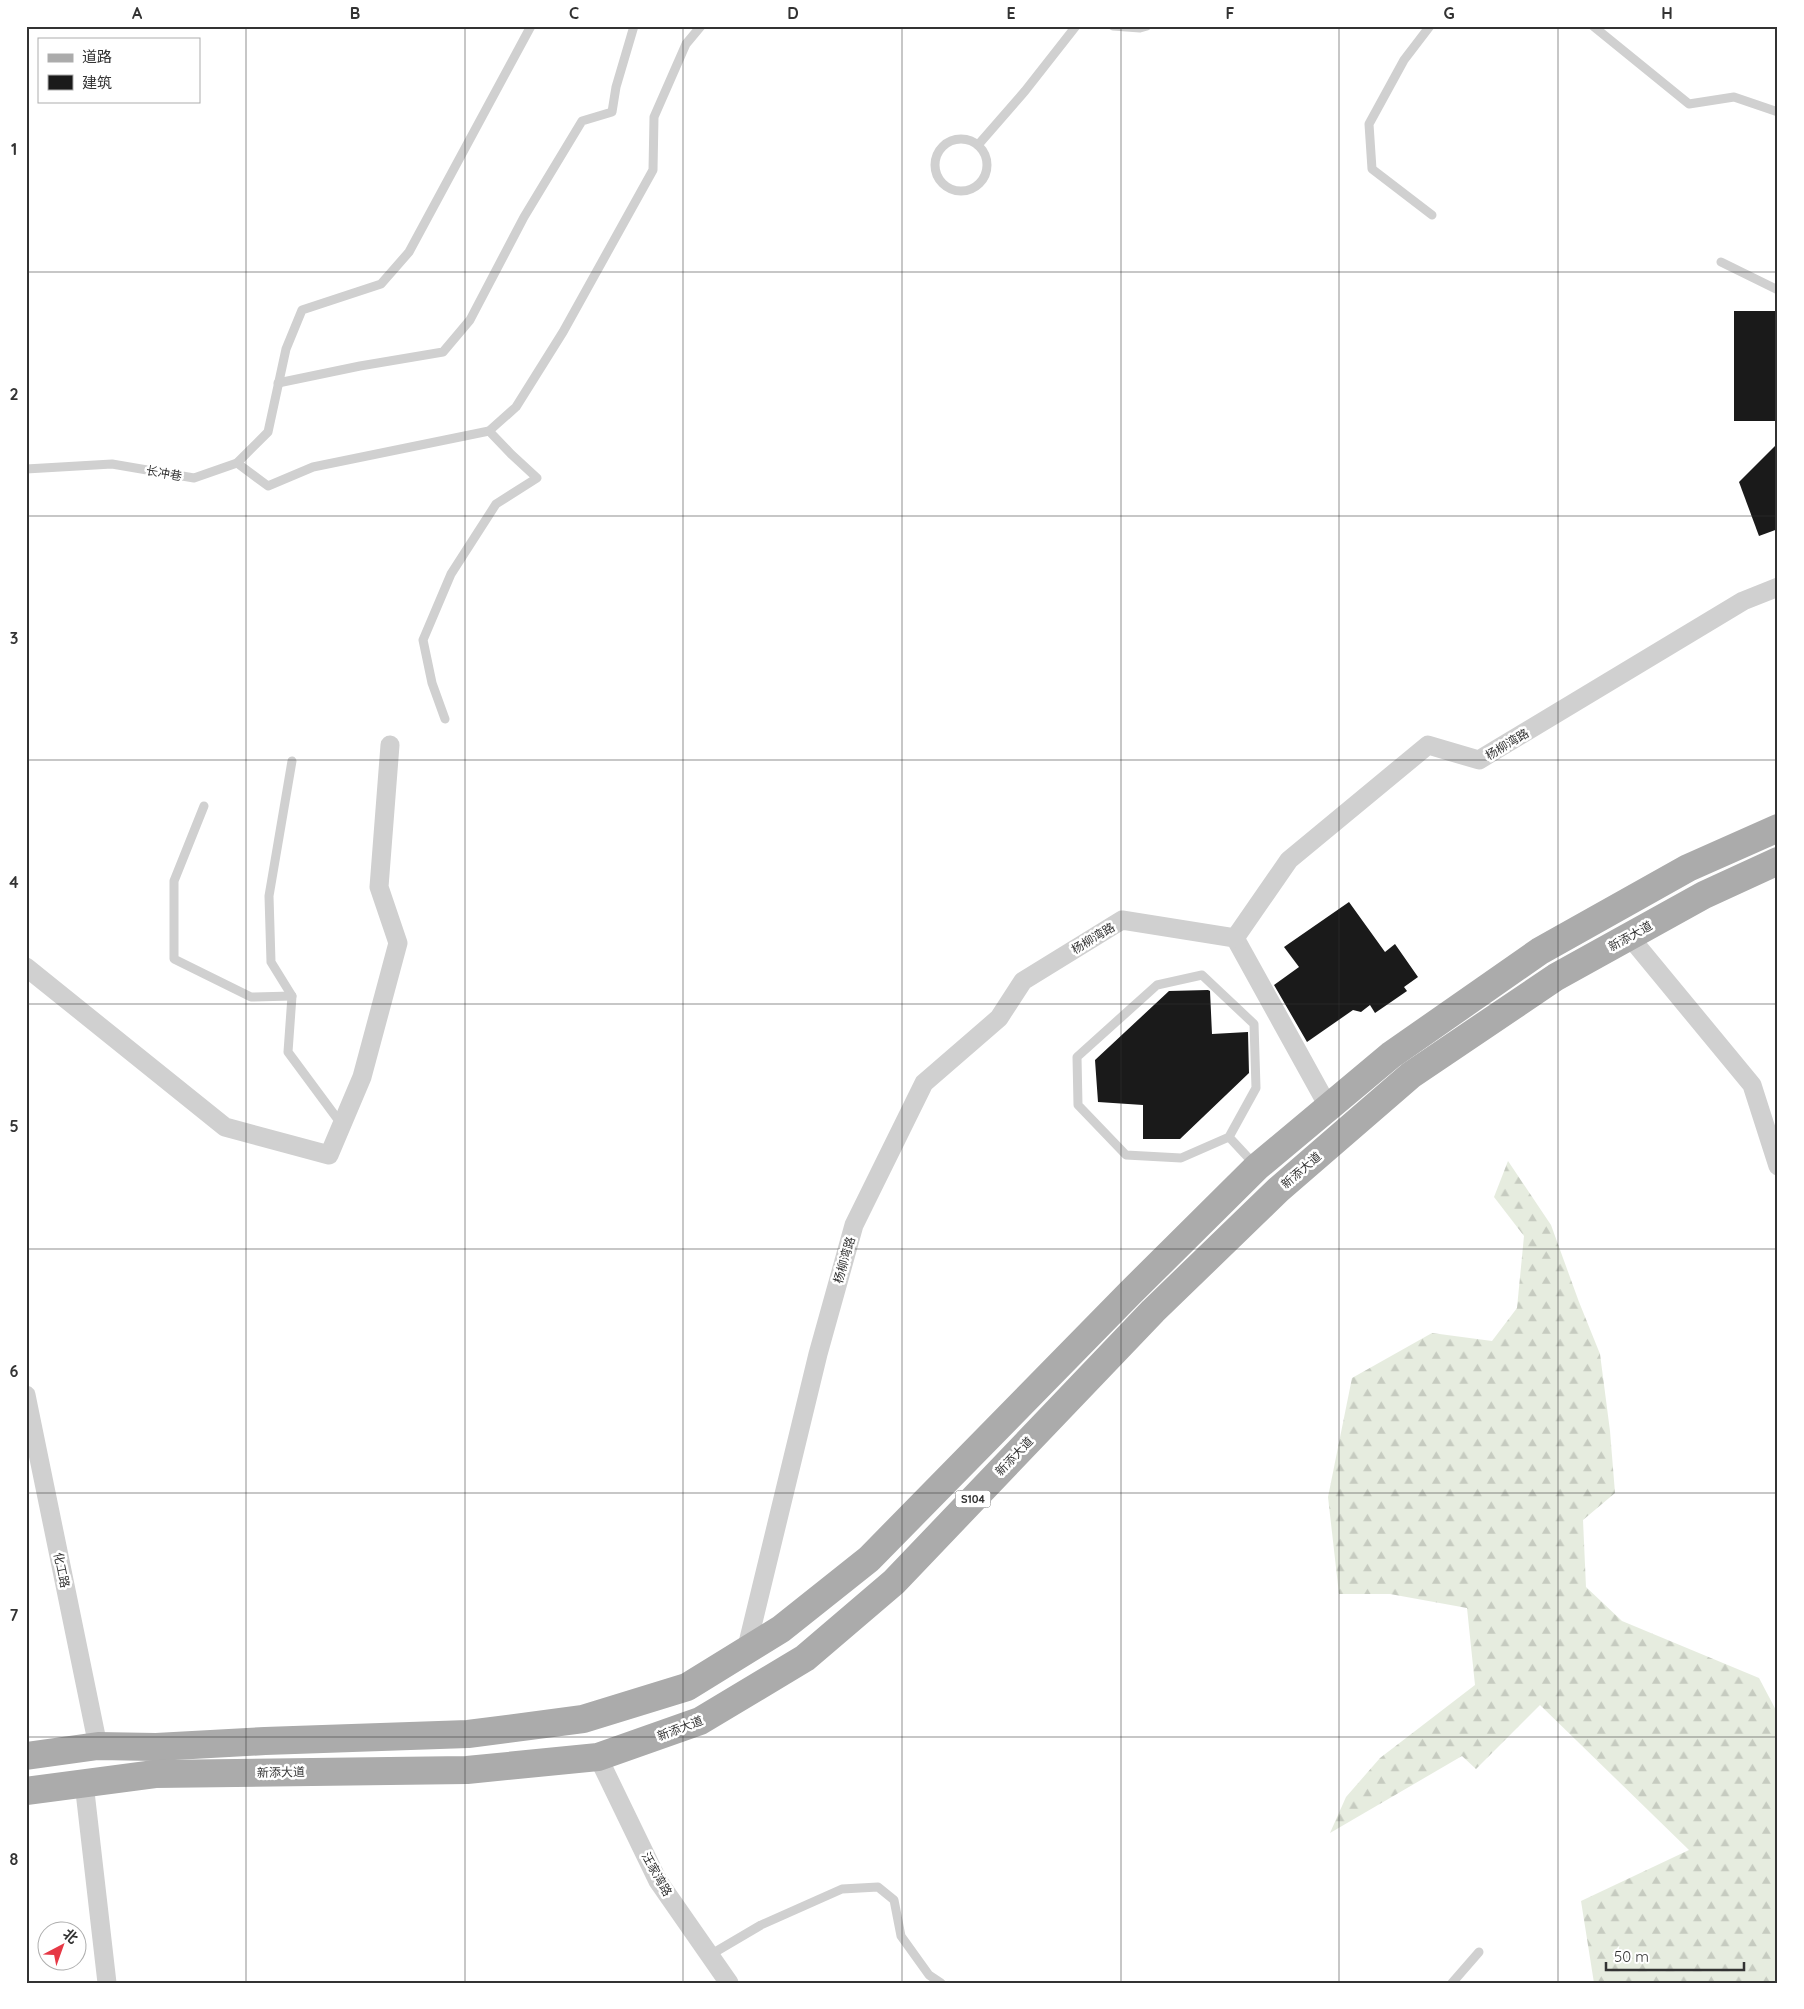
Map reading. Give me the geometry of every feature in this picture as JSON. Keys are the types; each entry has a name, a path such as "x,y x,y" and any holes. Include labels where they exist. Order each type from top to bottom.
{"main road":[{"name":"S104","path":"26,1756 98,1746 156,1747 468,1734 583,1719 687,1687 781,1629 869,1559 1130,1292 1257,1167 1392,1055 1540,951 1688,868 1778,828"},
{"name":"新添大道","path":"26,1791 155,1774 467,1770 598,1758 700,1721 805,1658 894,1582 1153,1311 1278,1190 1411,1076 1556,976 1704,895 1778,861"}],"street":[{"name":"杨柳湾路","path":"746,1651 818,1354 854,1225 924,1083 999,1018 1023,981 1122,920 1235,938 1289,860 1428,745 1479,760 1743,601 1778,587"},
{"path":"26,967 225,1127 329,1155 362,1077 398,943 379,887 390,746"},
{"path":"1630,936 1752,1084 1778,1166"},
{"path":"1235,938 1329,1108"},
{"name":"化工路","path":"26,1395 98,1746"},
{"name":"汪家湾路","path":"598,1758 658,1881 729,1983"},
{"path":"84,1784 108,1983"}],"lane":[{"name":"长冲巷","path":"26,468 112,464 194,478 237,463 268,432 286,349 302,310 381,284 409,252 531,26"},
{"path":"278,383 360,366 443,352 470,320 524,217 582,121 612,112 616,88 634,26"},
{"path":"237,463 268,486 313,467 489,431 516,407 553,349 653,170 654,117 686,44 701,26"},
{"path":"978,145 1025,91 1076,26"},
{"path":"1112,26 1140,28 1147,26"},
{"path":"1430,26 1404,60 1369,124 1372,170 1432,215"},
{"path":"1593,26 1689,104 1734,97 1778,112"},
{"path":"954,140 971,141 978,145 987,160 987,169 979,184 963,191 954,190 946,186 936,173 935,164 941,149 954,140"},
{"path":"1721,262 1778,290"},
{"path":"445,719 432,683 423,640 451,574 496,504 537,478 489,431"},
{"path":"292,761 269,896 271,962 292,996 288,1052 342,1125"},
{"path":"204,806 174,882 174,959 251,997 292,996"},
{"path":"1202,975 1254,1024 1256,1088 1229,1138 1181,1158 1126,1155 1078,1105 1077,1057 1157,985 1202,975"},
{"path":"1229,1138 1257,1167"},
{"path":"710,1955 761,1925 842,1889 878,1887 894,1900 900,1936 929,1976 942,1983"},
{"path":"1452,1983 1479,1952"}],"green space":[{"path":"1508,1161 1551,1225 1600,1354 1610,1431 1615,1493 1583,1520 1586,1587 1622,1621 1759,1678 1778,1714 1778,1983 1594,1983 1581,1901 1689,1850 1540,1705 1476,1769 1462,1756 1330,1833 1346,1797 1380,1758 1475,1685 1467,1608 1390,1594 1339,1594 1328,1497 1352,1378 1432,1333 1492,1341 1517,1308 1524,1236 1494,1197"}],"building":[{"path":"1734,311 1778,311 1778,421 1734,421"},
{"path":"1778,443 1778,529 1759,536 1739,482"},
{"path":"1349,902 1385,952 1395,944 1418,977 1404,987 1407,991 1375,1013 1370,1005 1361,1012 1353,1010 1307,1042 1274,985 1299,967 1284,947"},
{"path":"1169,991 1210,991 1212,1034 1248,1032 1249,1073 1180,1139 1143,1139 1143,1105 1098,1102 1095,1060"}]}
